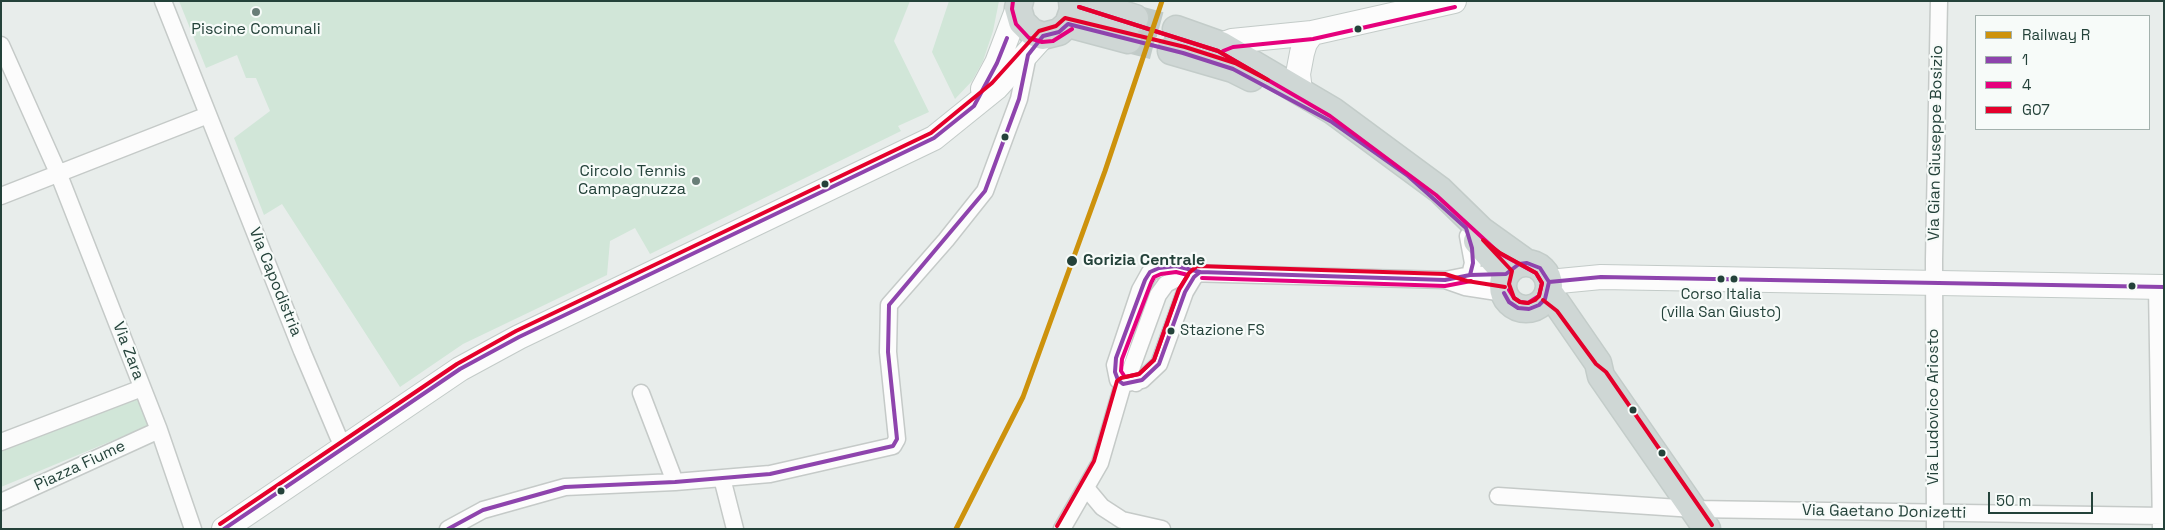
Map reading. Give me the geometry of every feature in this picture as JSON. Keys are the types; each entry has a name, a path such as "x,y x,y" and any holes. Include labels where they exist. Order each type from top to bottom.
{"main road":[{"path":"224,529 460,370 519,337 934,138 974,106 1035,45 1059,32 1070,13 1132,29 1081,1"},
{"path":"1221,45 1232,41 1312,33 1454,1"},
{"path":"1019,5 1026,27 1035,45"},
{"path":"974,106 997,63 1019,5"},
{"path":"1300,91 1298,74 1302,53 1305,43 1312,33"},
{"path":"1512,277 1466,228 1407,175 1310,109 1173,40 1221,45 1333,111 1440,190 1481,230 1512,277 1509,302 1518,308 1529,309 1546,293 1601,277 1935,285 2160,287"},
{"path":"1512,277 1540,268 1552,315 1590,368 1601,376 1700,519"}],"street":[{"name":"Via Capodistria","path":"163,1 302,351 338,436 345,447"},
{"name":"Via Gian Giuseppe Bosizio","path":"1935,285 1939,1"},
{"name":"Via Zara","path":"1,45 5,65 58,175 159,430 194,529"},
{"path":"448,529 483,510 565,487 672,482 770,474 893,446 897,439 888,352 889,305 946,240 985,191 1019,99 1035,45"},
{"path":"1,196 208,115"},
{"path":"1466,228 1473,256 1470,275"},
{"path":"1062,529 1087,489 1100,463 1130,384 1130,372 1158,295 1166,284 1179,275 1200,272 1445,280 1470,275 1512,277"},
{"path":"1130,384 1159,364 1185,292 1194,277 1200,272"},
{"path":"1445,280 1465,287 1512,277"},
{"name":"Via Ludovico Ariosto","path":"1935,285 1935,521"},
{"path":"2160,287 2162,520"},
{"path":"1,442 142,388"},
{"path":"640,392 672,482"},
{"name":"Piazza Fiume","path":"1,502 159,430"},
{"path":"722,478 735,529"},
{"path":"1087,489 1102,507 1122,520 1134,526 1162,529"},
{"name":"Via Gaetano Donizetti","path":"1498,496 1700,519 2162,520"}],"green space":[{"path":"179,1 910,1 894,41 929,112 898,126 901,131 650,254 635,228 610,241 607,275 463,344 400,387 282,204 264,215 234,138 270,111 256,78 246,78 237,55 206,68"},
{"path":"949,1 999,1 993,31 983,61 972,81 955,99 932,52"},
{"path":"139,396 150,425 1,487 1,448"}],"tunnel":[{"path":"1135,18 1176,29"},
{"path":"1128,40 1171,51"}],"rail line":[{"name":"R","path":"956,529 1023,397 1105,171 1162,1"}],"transit line":[{"name":"4","path":"1013,1 1012,9 1016,24 1029,38 1042,42 1053,41 1072,29"},
{"name":"4","path":"1079,7 1218,51 1330,116 1436,195 1499,253 1536,273 1542,283 1539,296 1528,303 1520,302 1514,298 1509,290"},
{"name":"G07","path":"220,524 457,364 516,331 931,133 992,83 1039,31 1056,26 1065,18 1185,47 1235,63 1268,80 1218,51 1079,7"},
{"name":"4","path":"1223,51 1233,47 1313,39 1455,7"},
{"name":"1","path":"448,529 483,510 565,487 675,482 770,474 893,446 897,439 888,352 889,305 985,191 1019,99 1028,55 1043,36 1059,32 1068,24 1183,53 1233,69 1332,122 1407,175 1466,228 1472,248 1473,263 1470,275"},
{"name":"1","path":"224,529 460,369 519,337 934,138 974,106 997,63 1007,38"},
{"name":"G07","path":"1483,240 1500,253 1536,273 1542,283 1539,296 1535,300 1528,303 1520,302 1514,298 1509,284 1512,271 1483,240"},
{"name":"1","path":"1200,272 1445,280 1470,275 1506,274 1519,264 1527,263 1540,268 1549,282 1545,299 1539,305 1529,309 1518,308 1509,302 1504,293"},
{"name":"1","path":"1176,266 1200,272 1194,277 1185,292 1159,364 1142,380 1123,384 1118,380 1115,372 1116,358 1145,280 1150,272 1159,268 1176,266"},
{"name":"G07","path":"1057,526 1094,461 1117,381 1121,378 1139,374 1154,360 1179,289 1189,273 1197,266 1445,274 1467,281 1505,287"},
{"name":"4","path":"1176,272 1188,275 1179,290 1154,360 1139,374 1125,377 1121,371 1122,359 1151,283 1154,277 1176,272"},
{"name":"1","path":"1549,282 1601,277 2164,287"},
{"name":"4","path":"1202,278 1445,286 1471,281"},
{"name":"G07","path":"1543,300 1557,311 1596,364 1606,372 1712,525"}],"place":[{"name":"Piscine Comunali","path":"256,12"},
{"name":"Circolo Tennis Campagnuzza","path":"696,181"},
{"name":"Gorizia Centrale","path":"1072,261"},
{"name":"Corso Italia (villa San Giusto)","path":"1721,279"},
{"name":"Stazione FS","path":"1171,331"}]}
